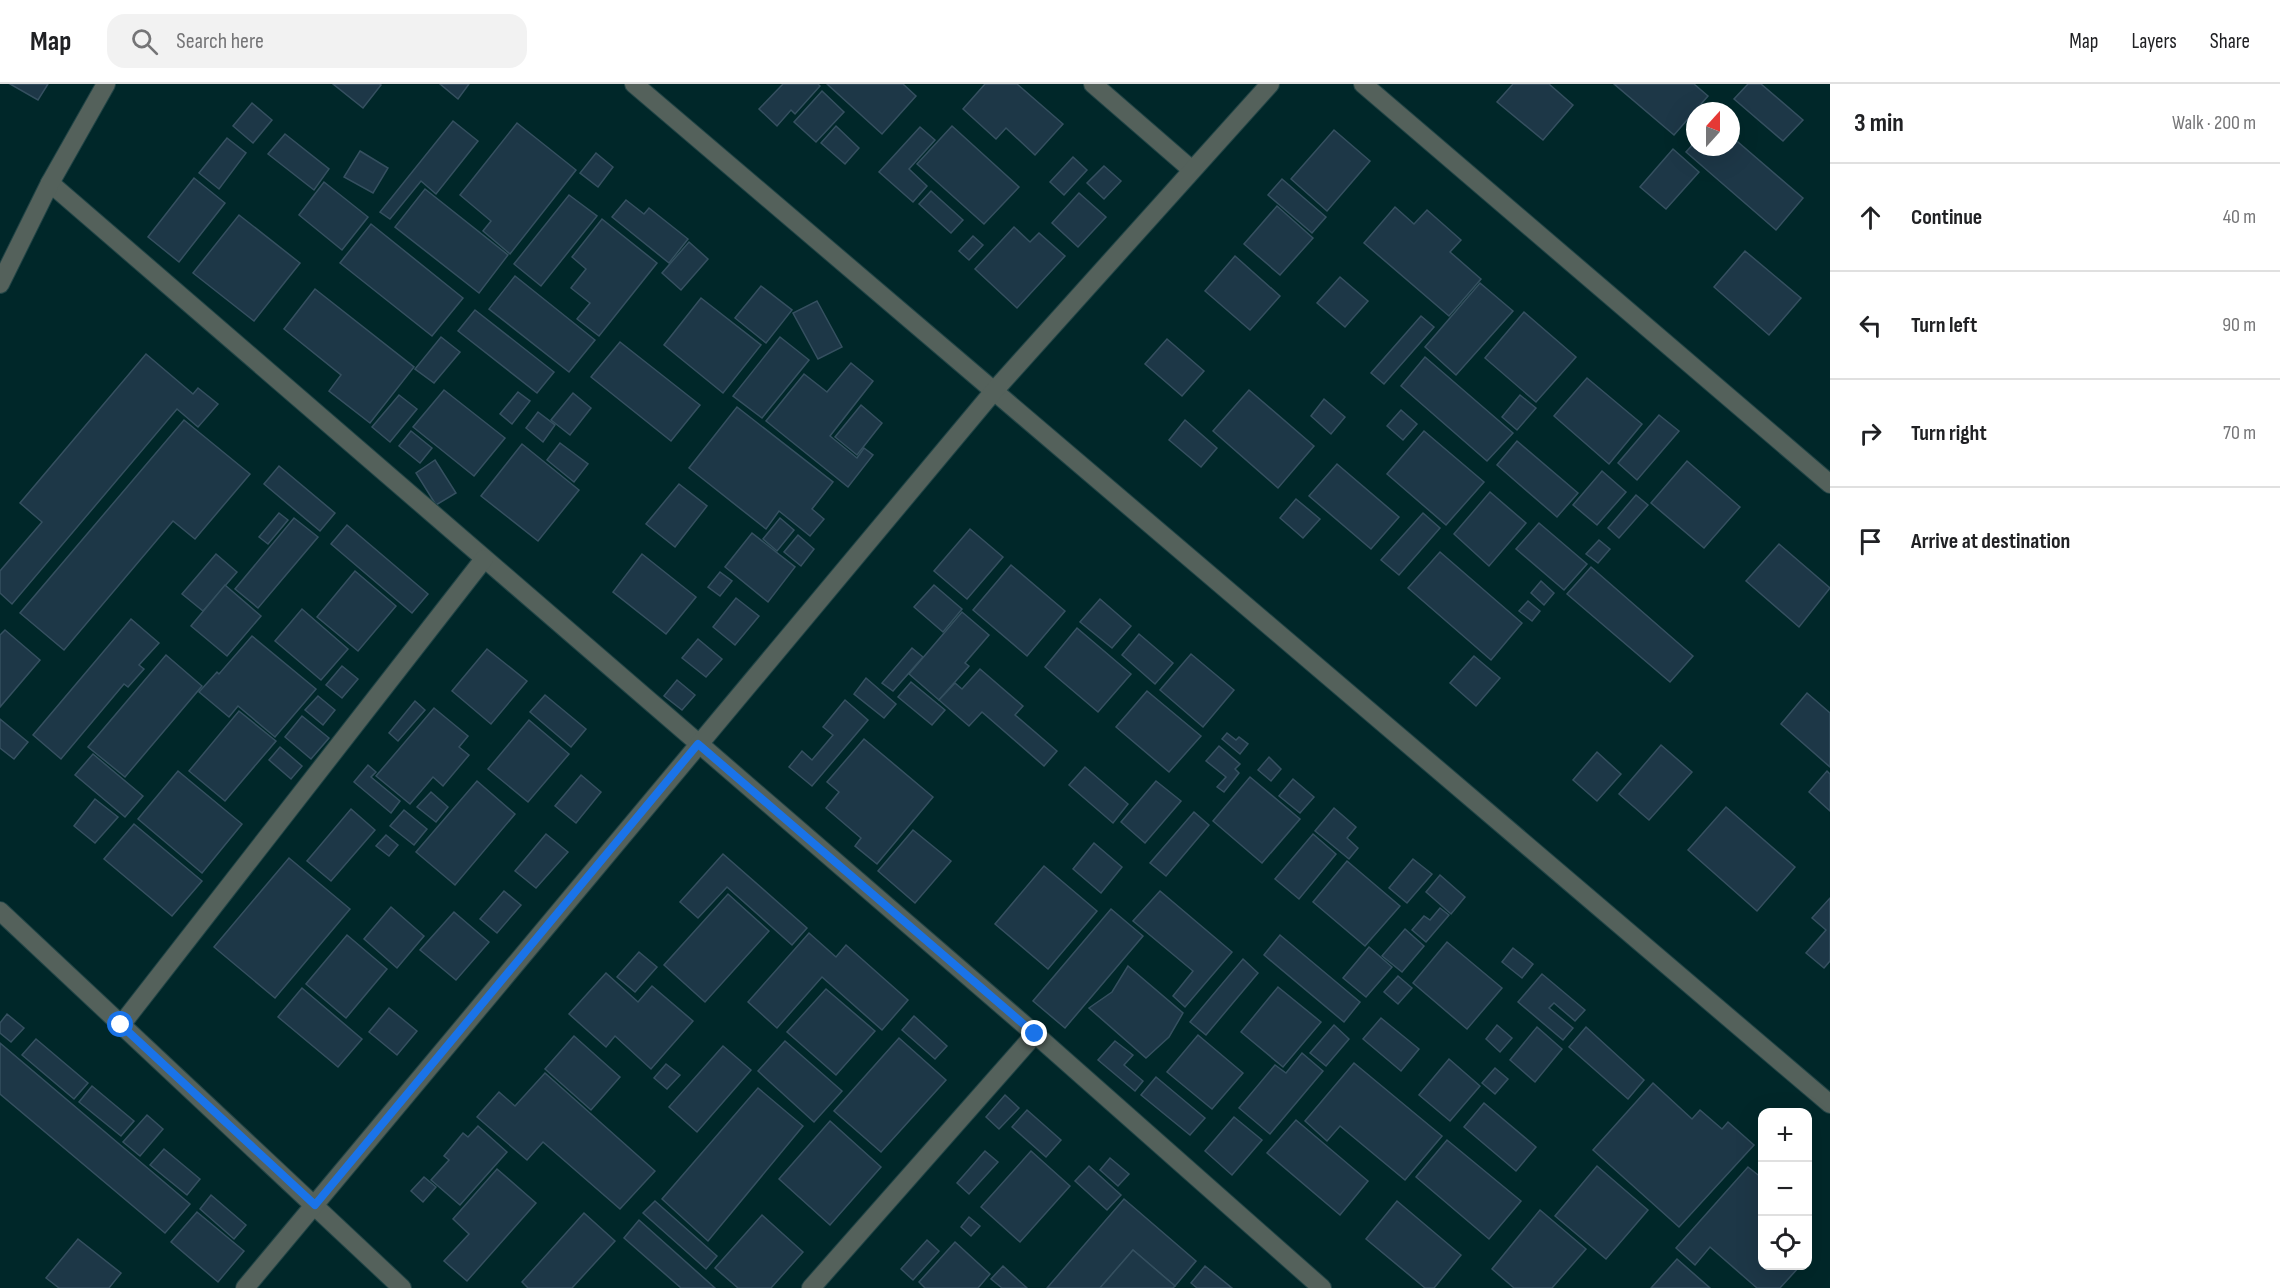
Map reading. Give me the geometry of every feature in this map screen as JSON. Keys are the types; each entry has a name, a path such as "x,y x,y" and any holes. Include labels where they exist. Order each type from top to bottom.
{"street":[{"path":"0,284 50,183 106,84"},
{"path":"634,84 1830,1104"},
{"path":"1093,84 1192,170"},
{"path":"245,1288 994,391 1270,84"},
{"path":"1364,84 1830,484"},
{"path":"50,183 1035,1034 1322,1288"},
{"path":"121,1025 484,559"},
{"path":"0,911 402,1288"},
{"path":"811,1288 1035,1034"}],"building":[{"path":"10,84 48,84 38,100"},
{"path":"333,84 379,84 381,85 363,108"},
{"path":"440,84 469,84 458,99"},
{"path":"783,84 818,84 820,86 795,114 791,110 777,126 759,109"},
{"path":"827,84 903,84 916,96 882,134"},
{"path":"985,84 1017,84 1063,124 1035,155 1006,128 996,139 963,109"},
{"path":"1513,84 1549,84 1573,105 1543,140 1497,102"},
{"path":"1614,84 1694,84 1708,96 1703,102 1686,102 1686,121 1674,135"},
{"path":"1748,84 1761,84 1803,120 1783,141 1734,99"},
{"path":"822,91 844,112 816,142 794,122"},
{"path":"252,103 272,120 253,143 233,126"},
{"path":"453,121 478,141 436,194 421,181 390,219 380,212"},
{"path":"517,123 576,170 510,254 483,231 491,221 460,195"},
{"path":"836,126 859,148 845,164 821,143"},
{"path":"952,126 1019,187 984,224 917,164"},
{"path":"920,127 935,140 909,169 927,186 913,202 879,172"},
{"path":"1334,130 1370,161 1327,211 1291,179"},
{"path":"285,134 329,169 314,190 268,154"},
{"path":"227,138 246,153 219,189 199,173"},
{"path":"1740,144 1803,198 1776,230 1691,156 1740,156"},
{"path":"1673,149 1699,172 1666,209 1640,187"},
{"path":"360,151 388,168 373,193 344,177"},
{"path":"596,153 613,167 598,187 580,173"},
{"path":"1073,157 1087,170 1064,195 1050,182"},
{"path":"1104,166 1121,181 1104,199 1087,183"},
{"path":"194,178 225,203 179,262 148,237"},
{"path":"1282,179 1326,217 1312,233 1268,195"},
{"path":"324,182 368,217 342,250 299,215"},
{"path":"425,189 508,255 479,293 395,227"},
{"path":"931,191 963,220 951,233 919,204"},
{"path":"1079,193 1106,217 1078,247 1052,223"},
{"path":"569,195 597,216 541,286 514,264"},
{"path":"626,200 644,214 649,208 688,239 669,263 612,217"},
{"path":"1277,206 1313,238 1280,275 1244,244"},
{"path":"1395,207 1414,224 1427,210 1461,240 1450,252 1481,279 1449,316 1364,243"},
{"path":"239,215 300,263 254,321 193,273"},
{"path":"602,219 657,263 599,336 577,319 590,303 571,288 586,269 572,257"},
{"path":"371,224 463,298 432,336 340,263"},
{"path":"1014,227 1030,242 1039,233 1065,256 1017,308 975,269"},
{"path":"973,236 983,245 969,260 959,251"},
{"path":"689,242 708,259 681,290 662,273"},
{"path":"1745,251 1801,298 1769,335 1714,287"},
{"path":"1235,256 1280,296 1250,330 1205,291"},
{"path":"515,276 595,340 569,372 489,309"},
{"path":"1340,277 1368,301 1345,327 1317,303"},
{"path":"1480,283 1513,311 1456,375 1425,347"},
{"path":"761,286 792,310 766,343 735,318"},
{"path":"315,289 414,367 370,423 329,391 341,375 284,329"},
{"path":"701,298 761,345 723,393 664,345"},
{"path":"817,301 842,347 818,359 793,313"},
{"path":"475,310 554,372 537,393 458,331"},
{"path":"1524,312 1576,357 1536,402 1485,358"},
{"path":"1421,316 1434,327 1384,384 1371,373"},
{"path":"441,337 460,352 434,383 415,369"},
{"path":"780,337 809,360 762,418 733,396"},
{"path":"1167,339 1204,371 1182,396 1145,364"},
{"path":"620,342 700,405 671,441 591,377"},
{"path":"146,354 193,394 198,388 218,404 198,427 177,409 12,604 0,593 0,571 42,522 20,503"},
{"path":"1425,357 1513,433 1487,461 1401,386"},
{"path":"851,363 873,381 830,436 857,458 864,448 873,455 848,487 766,421 804,374 827,392"},
{"path":"1587,378 1642,424 1609,464 1554,416"},
{"path":"444,390 505,438 474,476 413,427"},
{"path":"1249,390 1314,446 1278,488 1213,431"},
{"path":"518,392 530,401 512,424 500,414"},
{"path":"573,393 591,408 570,435 551,420"},
{"path":"399,395 417,409 390,442 372,427"},
{"path":"1520,395 1536,408 1517,430 1502,417"},
{"path":"1324,399 1345,417 1331,434 1311,416"},
{"path":"861,405 882,423 857,455 835,437"},
{"path":"737,407 833,482 812,509 824,519 810,536 779,511 766,529 689,468"},
{"path":"1401,410 1417,424 1403,440 1387,426"},
{"path":"538,412 555,425 543,442 526,428"},
{"path":"1659,415 1679,431 1637,480 1618,463"},
{"path":"184,420 250,474 195,539 173,521 64,650 20,613"},
{"path":"1185,420 1217,448 1201,467 1169,440"},
{"path":"411,431 432,448 420,463 399,446"},
{"path":"1424,431 1484,482 1446,525 1387,474"},
{"path":"1517,441 1578,493 1557,517 1497,465"},
{"path":"560,443 588,464 574,482 547,460"},
{"path":"522,444 579,490 538,541 481,496"},
{"path":"435,460 456,493 436,505 416,473"},
{"path":"1687,461 1740,507 1704,548 1651,503"},
{"path":"1337,464 1399,517 1371,549 1309,496"},
{"path":"279,466 335,513 320,531 264,484"},
{"path":"1602,471 1626,492 1597,525 1573,505"},
{"path":"679,484 707,506 675,547 646,524"},
{"path":"1490,492 1526,523 1489,566 1454,534"},
{"path":"1636,495 1648,505 1619,538 1608,528"},
{"path":"1296,499 1320,519 1303,538 1280,518"},
{"path":"279,513 288,520 268,544 259,537"},
{"path":"1423,513 1440,528 1399,575 1381,560"},
{"path":"294,518 318,537 258,608 235,589"},
{"path":"780,518 794,530 777,551 763,539"},
{"path":"1539,523 1587,564 1564,590 1516,549"},
{"path":"347,525 428,594 412,613 331,544"},
{"path":"970,529 1003,557 967,599 934,571"},
{"path":"752,533 795,567 768,602 725,567"},
{"path":"798,535 814,549 801,566 784,552"},
{"path":"1599,540 1610,549 1598,563 1586,554"},
{"path":"1779,544 1830,588 1799,627 1746,581"},
{"path":"1440,552 1522,623 1491,660 1408,588"},
{"path":"216,554 237,572 203,611 182,594"},
{"path":"642,554 696,597 666,634 613,592"},
{"path":"1011,565 1065,611 1027,656 973,610"},
{"path":"1591,567 1693,656 1670,682 1567,594"},
{"path":"355,571 396,606 358,651 317,617"},
{"path":"720,572 732,581 720,596 708,587"},
{"path":"1541,581 1554,593 1544,605 1531,593"},
{"path":"225,585 261,616 227,656 191,626"},
{"path":"934,585 962,609 943,632 914,607"},
{"path":"736,598 759,616 735,645 713,627"},
{"path":"1100,599 1131,626 1112,648 1080,622"},
{"path":"1528,601 1540,611 1532,621 1519,611"},
{"path":"302,609 348,649 321,680 275,641"},
{"path":"962,612 989,635 965,663 969,666 939,700 909,674"},
{"path":"131,619 159,643 139,665 144,669 128,687 124,684 61,759 33,735"},
{"path":"1077,628 1131,674 1098,712 1045,667"},
{"path":"5,630 40,660 0,707 0,635"},
{"path":"1139,634 1173,663 1155,684 1122,655"},
{"path":"252,636 316,689 275,737 238,706 229,717 199,692 217,672 219,674"},
{"path":"698,639 722,659 706,677 682,658"},
{"path":"912,648 923,657 893,691 882,683"},
{"path":"487,649 527,681 491,724 452,691"},
{"path":"1191,654 1234,690 1203,727 1160,690"},
{"path":"166,655 202,686 125,777 88,747"},
{"path":"1474,656 1500,678 1476,706 1450,683"},
{"path":"342,666 358,679 342,698 326,685"},
{"path":"980,669 1023,706 1015,715 1057,751 1044,766 982,712 969,726 939,700 955,683 962,689"},
{"path":"866,678 896,704 884,718 854,694"},
{"path":"677,680 695,695 682,710 664,696"},
{"path":"911,682 945,710 932,725 898,697"},
{"path":"1147,691 1201,736 1169,772 1116,727"},
{"path":"1807,693 1830,713 1830,767 1781,724"},
{"path":"545,695 586,729 571,747 530,712"},
{"path":"318,696 335,710 323,725 305,710"},
{"path":"845,700 868,720 812,786 789,767 802,751 812,760 833,735 823,727"},
{"path":"415,701 425,710 398,741 389,733"},
{"path":"434,708 468,736 459,747 469,755 443,786 433,777 410,804 376,776"},
{"path":"239,711 276,741 225,801 189,771"},
{"path":"302,716 329,738 311,759 285,737"},
{"path":"0,719 28,742 14,759 0,748"},
{"path":"529,720 569,754 528,802 488,769"},
{"path":"1227,733 1236,740 1239,737 1248,744 1240,754 1222,739"},
{"path":"864,739 933,797 877,864 855,846 861,838 826,808 839,792 827,782"},
{"path":"1661,745 1692,772 1649,820 1619,794"},
{"path":"1219,746 1240,764 1235,769 1239,773 1224,792 1217,787 1226,777 1206,761"},
{"path":"280,747 302,766 291,779 269,760"},
{"path":"1597,752 1621,774 1597,801 1573,780"},
{"path":"93,754 143,796 125,817 75,775"},
{"path":"1269,757 1281,769 1271,781 1258,770"},
{"path":"368,765 376,772 371,777 400,801 391,813 354,782"},
{"path":"1085,767 1128,804 1113,823 1069,785"},
{"path":"178,771 242,824 202,873 138,819"},
{"path":"1827,771 1830,774 1830,811 1809,792"},
{"path":"581,775 601,792 576,823 555,806"},
{"path":"1250,777 1300,819 1262,863 1213,821"},
{"path":"1293,779 1314,797 1300,813 1279,796"},
{"path":"477,781 515,814 455,885 416,852"},
{"path":"1156,781 1181,801 1145,843 1121,822"},
{"path":"431,792 448,807 436,822 417,807"},
{"path":"95,799 118,817 95,843 74,826"},
{"path":"1726,807 1795,867 1757,911 1688,850"},
{"path":"1334,808 1356,827 1347,838 1358,848 1349,859 1315,831"},
{"path":"351,809 375,830 331,881 307,861"},
{"path":"404,810 427,829 414,845 390,826"},
{"path":"1194,812 1209,825 1166,876 1150,863"},
{"path":"134,824 202,881 172,916 104,859"},
{"path":"913,830 951,861 915,903 878,871"},
{"path":"546,834 568,852 536,888 515,871"},
{"path":"1313,834 1336,854 1299,899 1275,879"},
{"path":"386,835 398,845 389,856 376,846"},
{"path":"1094,843 1122,867 1101,893 1073,869"},
{"path":"723,854 807,928 792,945 727,887 698,918 680,902"},
{"path":"289,858 350,909 275,998 214,947"},
{"path":"1413,859 1432,874 1407,903 1389,888"},
{"path":"1347,861 1400,906 1365,946 1313,902"},
{"path":"1044,866 1097,911 1048,969 995,924"},
{"path":"1440,875 1465,897 1451,914 1426,892"},
{"path":"504,891 521,905 497,933 480,919"},
{"path":"1160,891 1232,952 1185,1007 1173,996 1193,971 1133,921"},
{"path":"728,894 769,931 705,1002 664,965"},
{"path":"1830,898 1830,961 1824,968 1806,953 1826,930 1812,918"},
{"path":"391,907 424,936 397,968 364,939"},
{"path":"1440,908 1449,915 1426,942 1412,930 1424,916 1430,920"},
{"path":"1111,909 1143,936 1065,1028 1033,1001"},
{"path":"454,912 489,942 456,980 420,950"},
{"path":"1405,929 1424,946 1402,972 1382,956"},
{"path":"809,933 836,957 846,945 908,1000 882,1030 822,977 777,1028 748,1002"},
{"path":"347,935 387,969 346,1018 306,984"},
{"path":"1280,935 1360,1002 1344,1022 1264,955"},
{"path":"1447,942 1502,988 1467,1029 1413,983"},
{"path":"1369,947 1392,967 1366,997 1343,978"},
{"path":"1513,948 1533,964 1522,978 1502,962"},
{"path":"639,952 657,967 635,992 617,977"},
{"path":"1243,959 1258,973 1206,1035 1190,1022"},
{"path":"1128,966 1183,1013 1169,1037 1146,1058 1089,1008 1112,992"},
{"path":"606,973 638,1002 652,986 693,1021 651,1069 615,1036 606,1047 569,1014"},
{"path":"1542,974 1585,1010 1575,1021 1554,1003 1549,1008 1573,1028 1563,1040 1518,1002"},
{"path":"1398,976 1412,988 1398,1004 1384,992"},
{"path":"1278,987 1321,1022 1283,1067 1241,1032"},
{"path":"302,988 362,1039 338,1067 278,1017"},
{"path":"826,989 875,1031 836,1075 787,1032"},
{"path":"389,1008 417,1031 397,1055 369,1032"},
{"path":"7,1014 24,1028 11,1042 0,1033 0,1023"},
{"path":"914,1016 947,1046 935,1059 902,1030"},
{"path":"1381,1018 1419,1049 1401,1071 1363,1039"},
{"path":"1334,1025 1349,1039 1326,1066 1310,1053"},
{"path":"1497,1025 1512,1038 1500,1052 1486,1039"},
{"path":"1537,1027 1562,1049 1535,1082 1510,1060"},
{"path":"1586,1027 1644,1080 1628,1099 1569,1047"},
{"path":"1198,1035 1243,1073 1212,1109 1167,1072"},
{"path":"574,1036 620,1077 591,1110 545,1069"},
{"path":"899,1038 946,1080 881,1152 834,1111"},
{"path":"36,1039 88,1083 74,1099 22,1055"},
{"path":"785,1041 842,1091 814,1122 758,1071"},
{"path":"1115,1041 1133,1055 1124,1065 1143,1081 1135,1091 1098,1060"},
{"path":"0,1043 190,1204 165,1233 0,1094"},
{"path":"723,1046 751,1070 697,1132 669,1107"},
{"path":"1302,1053 1323,1071 1270,1134 1239,1108 1275,1065 1286,1073"},
{"path":"1449,1059 1480,1086 1450,1121 1419,1095"},
{"path":"1354,1063 1442,1136 1405,1180 1340,1126 1327,1141 1305,1121"},
{"path":"666,1064 680,1075 667,1089 654,1078"},
{"path":"1495,1068 1508,1079 1495,1094 1482,1083"},
{"path":"545,1073 655,1171 620,1209 543,1142 527,1160 477,1117 499,1092 515,1106"},
{"path":"1156,1077 1205,1118 1190,1135 1141,1095"},
{"path":"1653,1083 1692,1119 1700,1110 1722,1129 1728,1122 1754,1145 1679,1227 1593,1150"},
{"path":"92,1086 134,1121 121,1136 79,1102"},
{"path":"758,1088 803,1126 708,1241 662,1199"},
{"path":"1005,1095 1019,1108 999,1129 986,1117"},
{"path":"1484,1103 1536,1147 1516,1171 1464,1127"},
{"path":"1027,1110 1061,1140 1046,1157 1012,1127"},
{"path":"147,1115 163,1129 140,1156 123,1142"},
{"path":"1234,1117 1262,1140 1232,1175 1205,1151"},
{"path":"1296,1120 1368,1181 1340,1215 1267,1153"},
{"path":"830,1121 881,1167 830,1225 779,1179"},
{"path":"478,1126 507,1152 460,1205 431,1180 449,1160 444,1156 463,1133 468,1137"},
{"path":"1447,1140 1521,1201 1489,1239 1416,1177"},
{"path":"164,1149 200,1179 187,1195 150,1165"},
{"path":"985,1151 998,1162 969,1194 957,1183"},
{"path":"1031,1151 1070,1186 1020,1242 981,1207"},
{"path":"1110,1158 1129,1174 1118,1186 1100,1170"},
{"path":"1089,1166 1121,1195 1107,1210 1075,1181"},
{"path":"1597,1166 1648,1210 1606,1259 1555,1216"},
{"path":"1748,1167 1758,1175 1758,1270 1796,1270 1780,1288 1757,1288 1710,1247 1695,1265 1676,1248"},
{"path":"497,1169 536,1203 467,1281 444,1261 469,1234 453,1219"},
{"path":"424,1177 436,1187 423,1202 411,1191"},
{"path":"211,1195 246,1225 234,1239 200,1209"},
{"path":"1124,1199 1196,1261 1175,1286 1133,1250 1100,1288 1047,1288"},
{"path":"655,1201 717,1256 706,1269 643,1213"},
{"path":"1397,1201 1461,1255 1434,1288 1425,1288 1366,1239"},
{"path":"1540,1210 1586,1249 1552,1288 1514,1288 1492,1269"},
{"path":"197,1212 244,1251 218,1282 171,1242"},
{"path":"584,1213 615,1241 572,1288 528,1288 522,1282"},
{"path":"762,1215 803,1252 771,1288 738,1288 715,1268"},
{"path":"969,1217 980,1226 971,1236 961,1227"},
{"path":"639,1220 715,1288 681,1288 624,1238"},
{"path":"78,1239 121,1273 109,1288 59,1288 46,1278"},
{"path":"927,1240 939,1251 913,1280 901,1269"},
{"path":"955,1242 990,1274 978,1288 925,1288 919,1282"},
{"path":"1133,1250 1175,1286 1173,1288 1100,1288"},
{"path":"1677,1259 1710,1288 1651,1288"},
{"path":"1003,1266 1027,1288 1002,1288 991,1279"},
{"path":"1205,1266 1232,1288 1197,1288 1191,1283"}],"route":[{"path":"121,1025 315,1205 698,744 1035,1034"}]}
